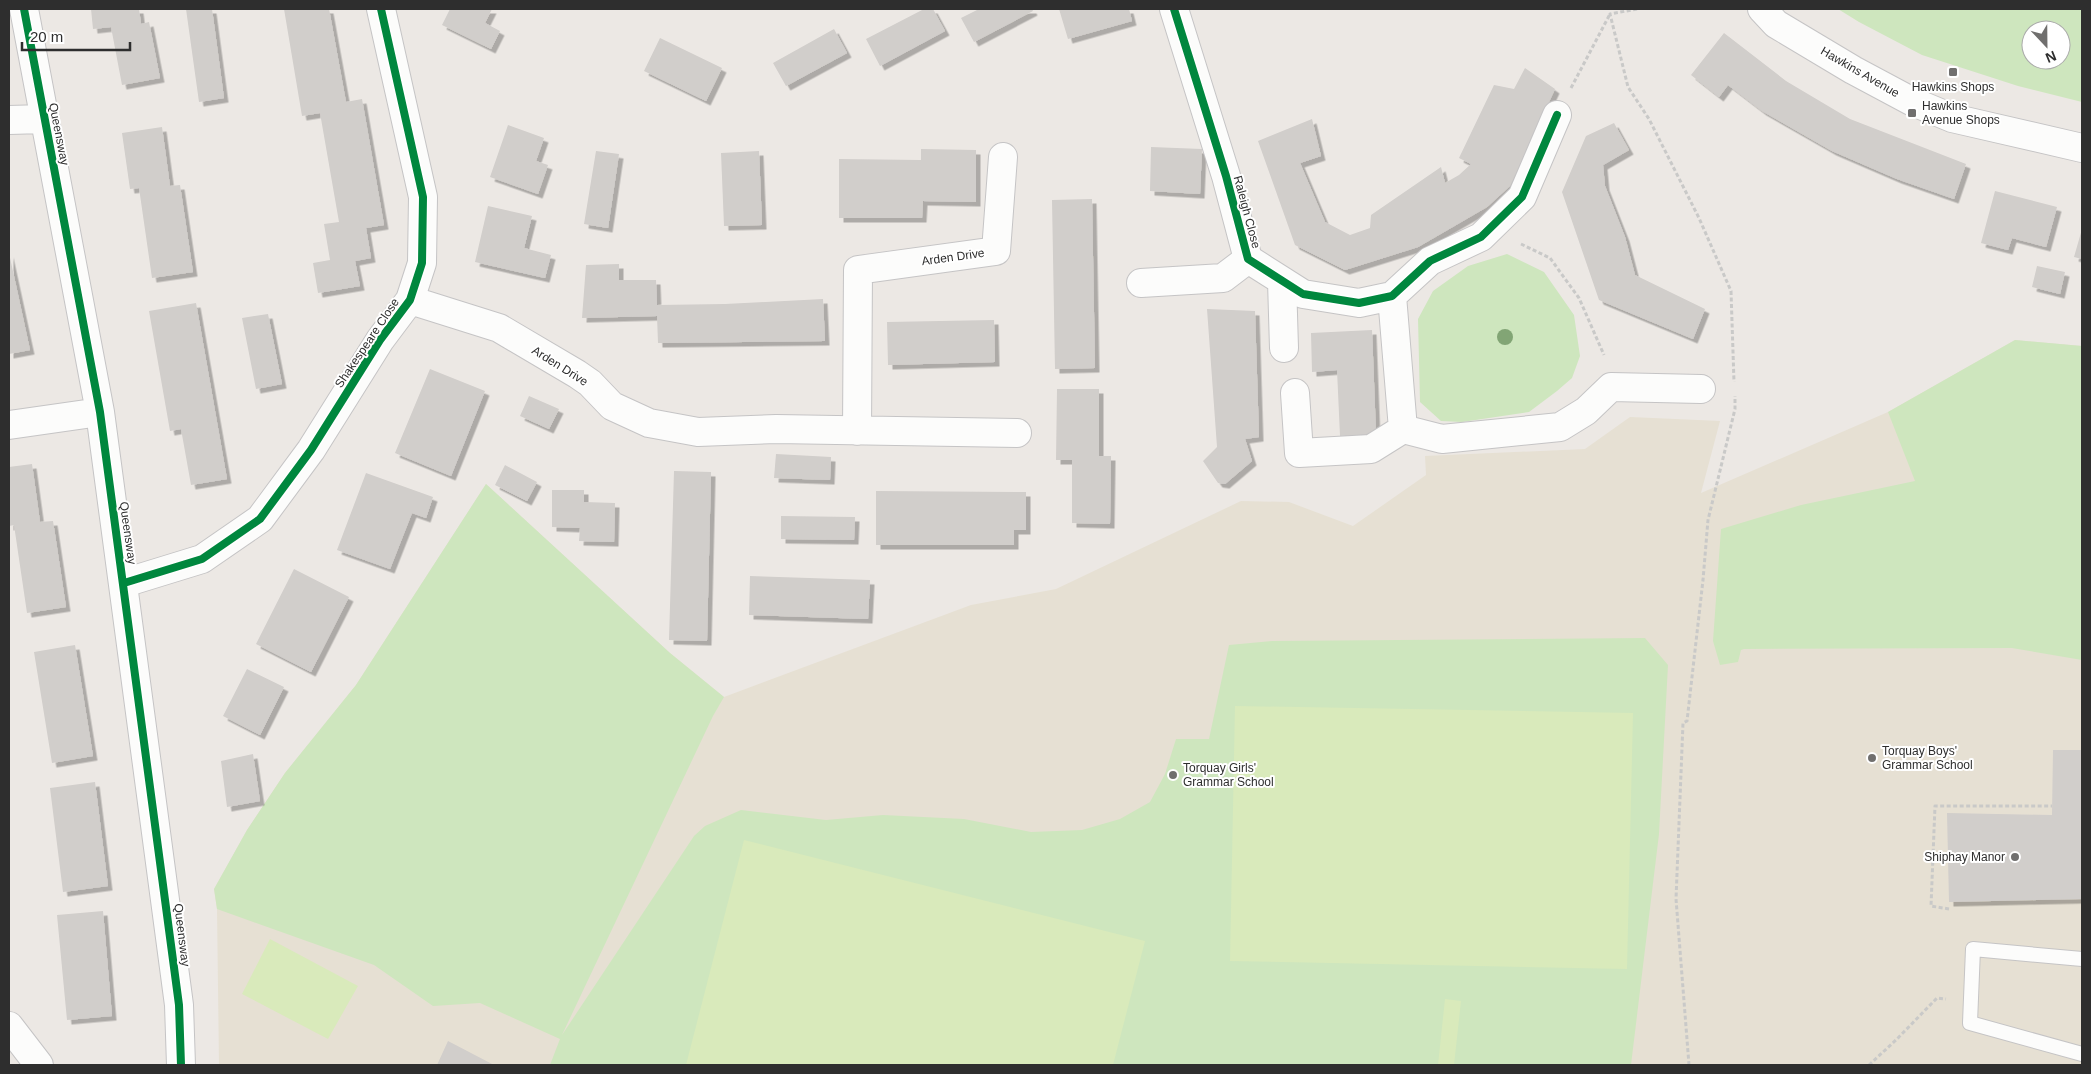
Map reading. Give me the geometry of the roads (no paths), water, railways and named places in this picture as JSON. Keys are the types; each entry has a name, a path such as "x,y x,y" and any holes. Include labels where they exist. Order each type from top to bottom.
{"street":[{"name":"Queensway","path":"24,9 100,412 178,995 181,1065"},
{"name":"Shakespeare Close","path":"124,583 202,559 260,519 310,450 380,340 410,300 422,262 423,197 381,9"},
{"name":"Raleigh Close","path":"1174,9 1226,176 1248,259 1303,294 1359,303 1392,296"},
{"name":"Hawkins Avenue","path":"1762,9 1776,24 1911,102 1952,118 2082,148"},
{"path":"1403,429 1392,296 1430,261 1481,237 1522,197 1557,115"},
{"path":"9,120 44,119"},
{"name":"Arden Drive","path":"857,431 858,270 996,251 1003,157"},
{"name":"Raleigh Close","path":"1141,283 1223,278 1248,259"},
{"path":"1282,280 1284,348"},
{"name":"Arden Drive","path":"410,300 499,328 577,374 590,383 612,406 649,423 698,432 776,429 1017,433"},
{"path":"1295,393 1299,453 1371,448 1403,429 1442,439 1560,427 1586,411 1612,387 1701,389"},
{"path":"9,425 100,412"},
{"path":"9,1026 39,1065"}],"lane":[{"path":"2082,959 1973,949 1970,1023 2082,1054"}],"place":[{"name":"Hawkins Shops","path":"1953,72"},
{"name":"Hawkins Avenue Shops","path":"1912,113"},
{"name":"Torquay Boys' Grammar School","path":"1872,758"},
{"name":"Torquay Girls' Grammar School","path":"1173,775"},
{"name":"Shiphay Manor","path":"2015,857"}]}
